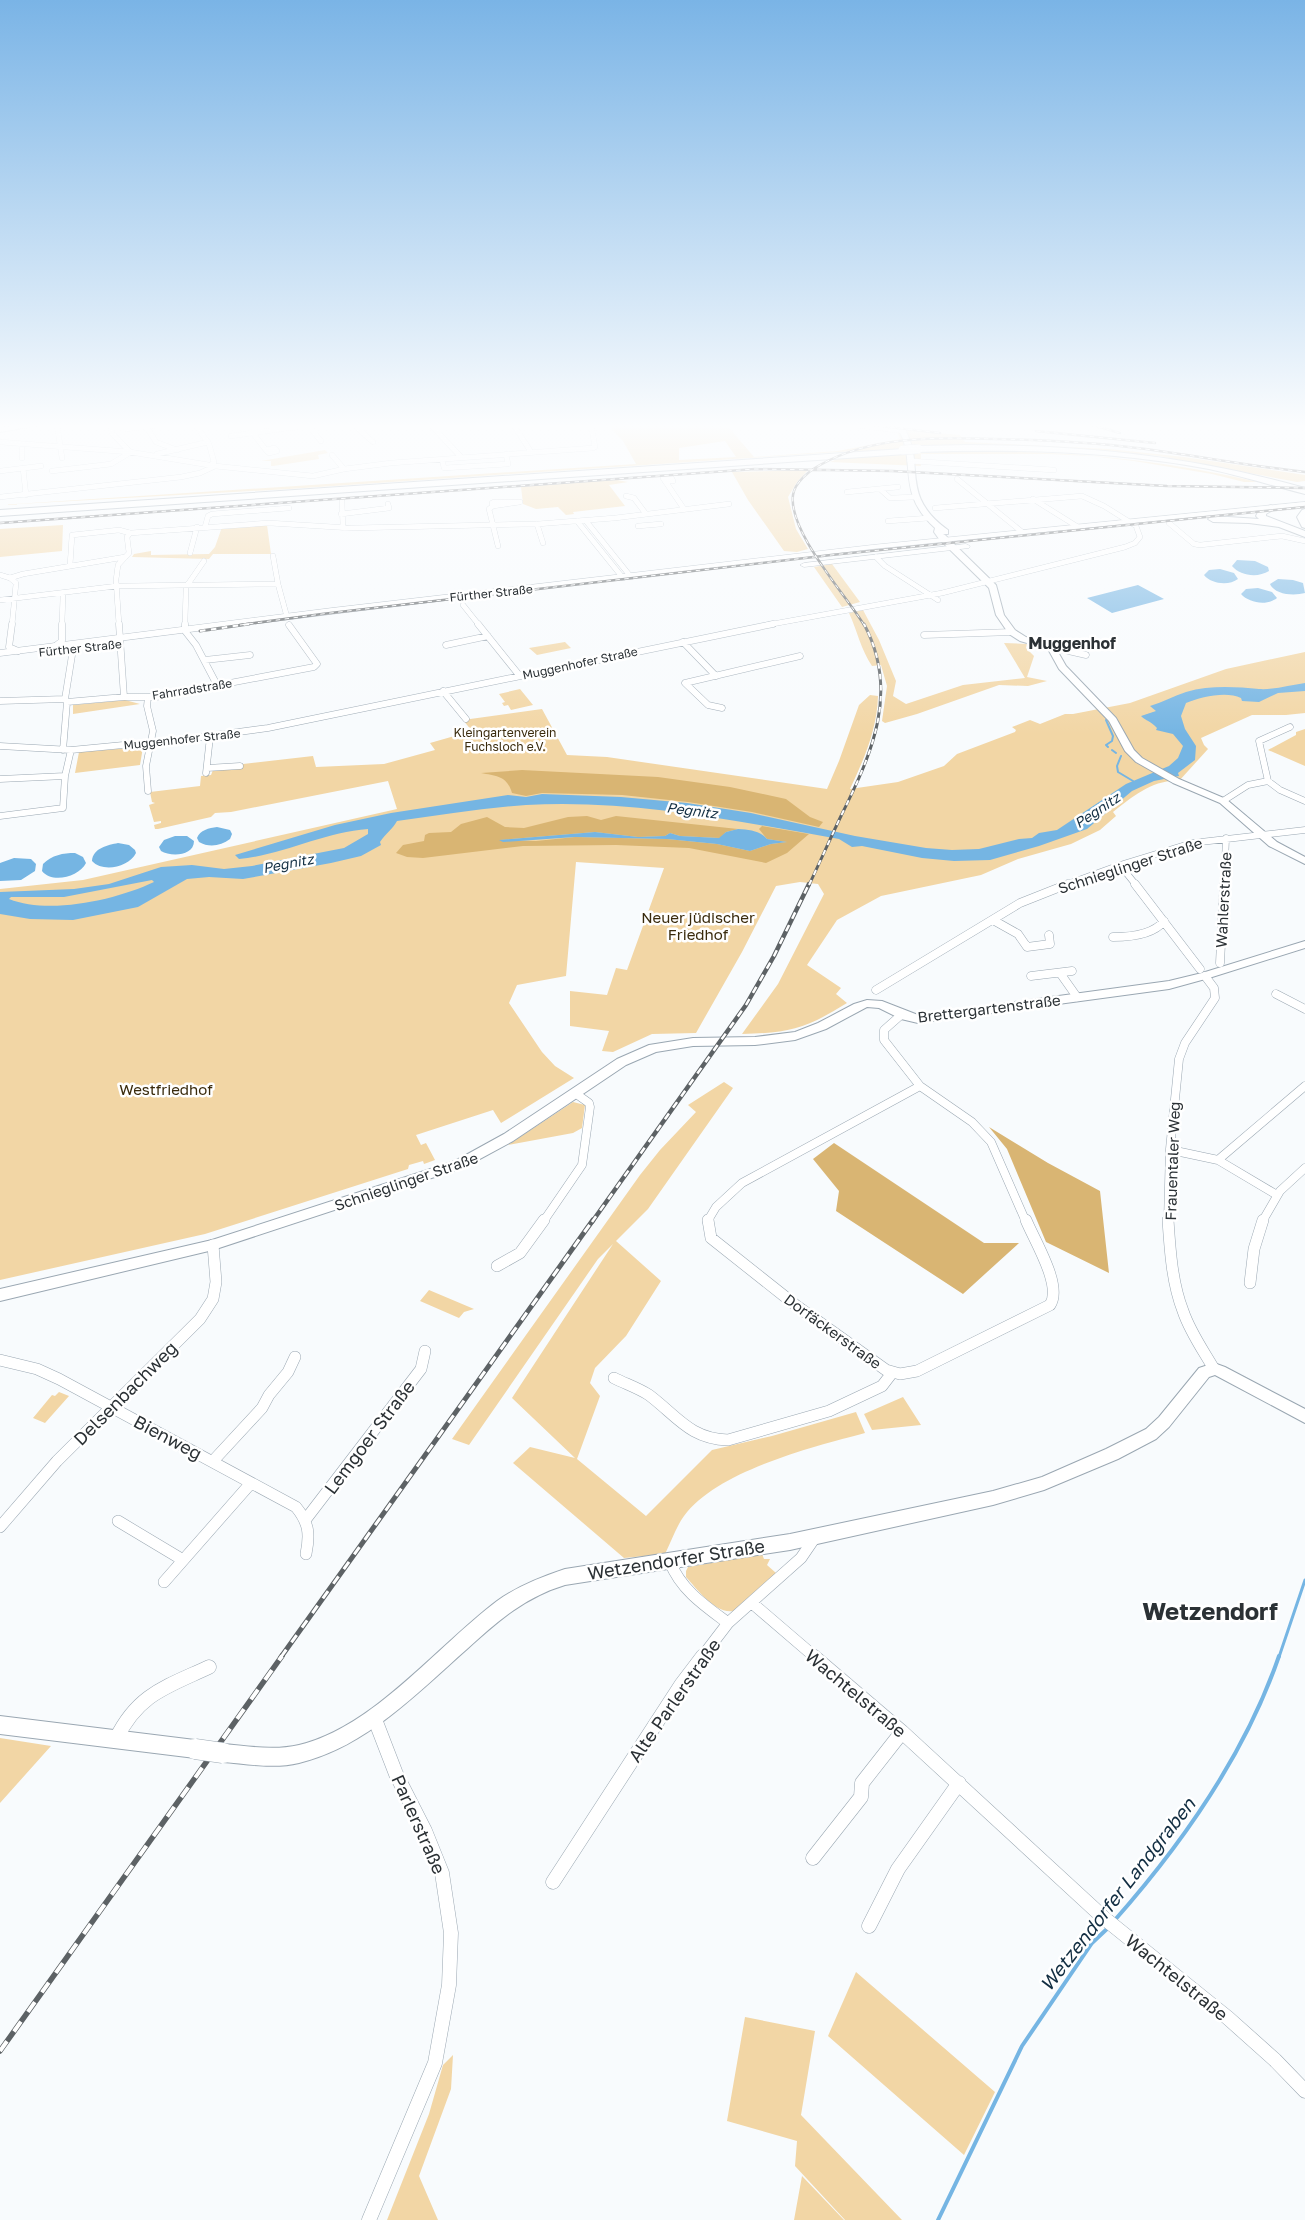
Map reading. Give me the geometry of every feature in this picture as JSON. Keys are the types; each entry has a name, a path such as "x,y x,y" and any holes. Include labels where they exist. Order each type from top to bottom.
{"highway":[{"path":"1286,528 1305,534"}],"main road":[{"path":"938,528 938,532 962,547 1003,596 1004,620 1012,632 1024,639 1051,647 1062,667 1105,709 1118,727 1132,753 1143,763 1172,779 1224,801 1280,849 1305,861"},
{"name":"Fürther Straße","path":"0,653 188,634 625,575 911,543 1071,528"},
{"name":"Fürther Straße","path":"796,566 979,545 1103,528"},
{"path":"970,537 969,541 979,545"},
{"path":"949,539 953,548 992,581"},
{"path":"911,543 918,547 914,553"},
{"path":"705,576 715,575"},
{"path":"666,581 676,580"},
{"name":"Fürther Straße","path":"288,621 463,605 642,584"},
{"name":"Fürther Straße","path":"0,658 121,641"},
{"name":"Brettergartenstraße","path":"901,1015 923,1018 1169,985 1202,972 1305,944"},
{"name":"Schnieglinger Straße","path":"0,1295 213,1245 460,1164 492,1148 629,1058 658,1047 684,1043 772,1040 796,1036 814,1030 857,1006 870,1003 883,1005 901,1015"},
{"path":"1214,1369 1305,1416"},
{"name":"Wetzendorfer Straße","path":"0,1725 223,1753 267,1756 298,1754 334,1742 374,1717 491,1616 525,1592 565,1576 670,1562 816,1536 993,1498 1044,1483 1151,1434 1204,1372 1214,1369"}],"street":[{"path":"70,566 72,535 119,530 130,533 190,528"},
{"path":"190,553 197,528"},
{"path":"337,528 373,528"},
{"path":"494,528 498,546"},
{"path":"538,528 543,543"},
{"path":"583,528 625,575"},
{"path":"592,528 614,554 625,575"},
{"path":"1016,528 1022,532"},
{"name":"Muggenhofer Straße","path":"0,746 71,750 152,743 268,728 519,675 992,581 1126,547 1138,540 1139,531 1136,528"},
{"path":"1174,528 1194,544 1200,545 1282,536 1305,541"},
{"path":"124,697 116,580 118,565 129,553 127,537 130,533"},
{"path":"606,555 614,554"},
{"path":"273,556 288,621 317,664 314,667"},
{"path":"10,578 125,557"},
{"path":"876,557 885,566 938,600"},
{"path":"204,561 186,587 188,634 205,660 217,685"},
{"path":"0,575 10,578 16,583 10,647 18,651"},
{"path":"0,600 117,586 278,584"},
{"path":"54,647 62,641 63,593"},
{"path":"463,605 519,675"},
{"path":"924,635 1012,632"},
{"path":"446,645 488,636"},
{"path":"683,642 716,676"},
{"path":"1051,647 1086,655"},
{"path":"63,750 66,701 73,649"},
{"path":"782,654 788,659"},
{"path":"205,660 250,655"},
{"path":"722,708 708,705 685,683 800,656"},
{"name":"Fahrradstraße","path":"0,700 66,701 148,697 314,667"},
{"path":"443,691 466,719"},
{"path":"148,697 147,706 153,731 146,766 148,791"},
{"path":"1290,727 1258,743 1264,752 1264,772 1268,782 1280,790 1305,800"},
{"path":"210,736 207,771 240,766"},
{"path":"0,816 63,808 64,776 71,750"},
{"path":"0,780 64,776"},
{"path":"1224,801 1248,785 1268,782"},
{"name":"Schnieglinger Straße","path":"876,990 1035,896 1120,865 1192,843 1305,830"},
{"name":"Wahlerstraße","path":"1220,962 1226,838"},
{"path":"1120,865 1202,972"},
{"path":"993,920 1018,934 1027,947 1050,944 1049,935"},
{"path":"1113,937 1138,934 1158,928 1164,921"},
{"name":"Brettergartenstraße","path":"1031,976 1072,971"},
{"name":"Brettergartenstraße","path":"1060,972 1077,997"},
{"name":"Frauentaler Weg","path":"1202,972 1214,988 1215,998 1180,1054 1168,1196 1173,1270 1179,1302 1191,1329 1214,1369"},
{"path":"1276,994 1305,1009"},
{"name":"Dorfäckerstraße","path":"901,1015 884,1030 884,1040 920,1086 972,1122 991,1142 1053,1282 1055,1294 1054,1300 1050,1305 916,1371 900,1374 892,1373 798,1307 711,1238 707,1222 716,1207 742,1183 920,1086"},
{"path":"1218,1160 1305,1086"},
{"path":"497,1266 520,1252 582,1165 590,1107 589,1103 575,1093"},
{"path":"1171,1150 1218,1160 1277,1195"},
{"path":"1250,1283 1254,1244 1260,1228 1277,1195 1305,1168"},
{"name":"Delsenbachweg","path":"0,1527 57,1462 200,1319 212,1299 216,1282 213,1245"},
{"name":"Lemgoer Straße","path":"306,1519 421,1369 425,1351"},
{"path":"213,1461 262,1408 265,1399 291,1369 295,1357"},
{"name":"Bienweg","path":"0,1360 37,1369 111,1407 296,1507 306,1519"},
{"path":"614,1378 640,1389 702,1438 716,1441 728,1440 829,1411 882,1386 892,1373"},
{"path":"164,1582 251,1483"},
{"path":"306,1519 310,1532 306,1554"},
{"path":"118,1521 183,1560"},
{"name":"Alte Parlerstraße","path":"553,1882 681,1685 728,1623 801,1558 816,1536"},
{"path":"670,1562 672,1570 682,1583 728,1623"},
{"name":"Wachtelstraße","path":"752,1603 959,1783 1104,1918 1228,2018 1275,2060 1305,2091"},
{"path":"116,1739 124,1721 139,1704 159,1689 209,1667"},
{"name":"Parlerstraße","path":"369,2220 435,2063 450,1984 451,1933 442,1873 425,1831 396,1774 374,1717"},
{"path":"813,1858 860,1797 862,1784 902,1732"},
{"path":"869,1926 898,1869 959,1783"}],"green space":[{"path":"63,528 62,551 0,557 0,529"},
{"path":"222,528 267,528 271,554 213,554 209,559 132,557 134,554 151,551 151,555 209,554 215,547"},
{"path":"767,528 796,528 808,549 797,552 784,551"},
{"path":"832,564 860,602 842,607 814,567"},
{"path":"863,610 879,640 896,681 893,696 906,704 963,685 1025,678 1004,643 1027,644 1026,648 1034,656 1027,677 1047,681 1028,686 999,685 917,714 885,723 882,721 887,686 881,665 872,666 868,660 849,613"},
{"path":"565,642 571,648 537,655 529,648"},
{"path":"1305,652 1305,713 1252,715 1201,738 1208,749 1179,781 1161,783 1144,790 1113,812 1116,816 1100,830 1071,844 1018,859 981,875 881,896 837,920 807,965 841,988 836,994 847,1003 809,1024 773,1032 742,1034 778,984 824,894 818,884 800,882 776,886 742,952 696,1033 652,1034 613,1052 602,1051 609,1031 570,1026 570,991 607,995 616,968 627,970 664,868 576,862 566,976 517,985 509,1003 542,1052 555,1066 574,1078 501,1123 493,1110 416,1135 421,1145 426,1143 435,1160 424,1164 423,1161 409,1165 408,1169 205,1234 0,1280 0,889 83,880 397,809 388,781 231,812 215,813 211,817 155,829 154,825 161,823 161,821 154,822 149,805 155,803 152,802 150,792 200,786 201,776 211,775 213,770 243,767 243,764 313,756 316,767 384,764 435,750 430,743 472,731 463,720 542,709 567,755 607,757 827,789 859,705 870,695 878,696 872,732 865,755 850,789 898,782 944,766 957,754 1015,732 1016,730 1012,727 1030,720 1040,724 1065,714 1130,703 1226,669"},
{"path":"520,689 533,705 511,710 508,705 504,706 502,703 505,702 499,694"},
{"path":"125,700 140,704 73,714 73,705"},
{"path":"1305,729 1305,766 1268,750 1296,735 1296,732"},
{"path":"143,747 140,765 75,773 79,752"},
{"path":"724,1082 733,1088 648,1209 616,1241 661,1281 626,1336 595,1368 590,1383 600,1396 577,1459 646,1516 712,1450 772,1436 856,1412 865,1433 793,1454 742,1474 719,1486 699,1500 681,1520 665,1554 624,1558 513,1463 530,1447 575,1458 512,1398 613,1244 598,1259 469,1445 452,1439 640,1175 660,1150 696,1112 688,1105"},
{"path":"573,1102 585,1105 582,1128 573,1133 508,1145"},
{"path":"429,1290 474,1309 464,1312 459,1318 420,1301"},
{"path":"59,1392 69,1396 45,1423 33,1418 52,1395 55,1396"},
{"path":"903,1397 921,1425 872,1430 864,1414"},
{"path":"762,1554 764,1559 770,1559 767,1565 776,1573 733,1611 726,1611 713,1605 686,1577 688,1567"},
{"path":"0,1738 51,1746 0,1803"},
{"path":"856,1972 995,2092 964,2155 828,2036"},
{"path":"745,2017 815,2031 801,2115 902,2220 845,2220 795,2166 797,2141 727,2121"},
{"path":"453,2055 451,2089 419,2176 438,2220 387,2220 429,2114 443,2065"},
{"path":"802,2176 844,2220 794,2220"}],"shaded area":[{"path":"522,770 658,777 730,787 786,799 810,817 823,822 819,827 752,812 688,802 622,795 542,793 526,796 512,793 510,787 501,778 481,773"},
{"path":"587,816 601,820 616,816 738,829 726,832 720,838 680,836 670,833 665,836 638,837 595,832 500,840 536,841 575,837 667,839 717,844 750,851 771,844 787,842 767,839 759,829 762,826 809,834 787,853 766,863 689,848 616,845 523,846 423,858 407,857 396,853 403,845 424,841 425,835 429,833 451,832 461,824 487,817 505,827 524,828 568,817"},
{"path":"989,1127 1048,1163 1100,1191 1109,1273 1046,1242 1007,1149"},
{"path":"834,1143 984,1243 1019,1243 963,1294 836,1211 839,1191 813,1159"}],"water":[{"path":"1237,560 1255,561 1268,567 1269,571 1260,575 1244,574 1232,566"},
{"path":"1220,569 1234,573 1238,579 1230,583 1220,583 1204,575 1209,570"},
{"path":"1278,579 1303,583 1305,593 1290,594 1272,588 1270,584"},
{"path":"1138,585 1164,599 1112,613 1087,598"},
{"path":"1258,588 1272,592 1277,598 1263,603 1249,600 1241,594 1246,589"},
{"name":"Pegnitz","path":"1305,683 1305,691 1278,693 1259,702 1242,701 1241,698 1235,696 1221,695 1186,703 1181,716 1185,729 1196,746 1195,760 1178,773 1179,776 1154,781 1132,791 1087,829 1039,846 990,860 954,861 922,858 862,846 852,847 839,839 762,825 644,808 566,804 526,805 397,821 380,842 381,845 361,856 243,879 209,877 187,879 138,907 73,920 30,919 0,914 0,892 74,889 109,884 161,867 192,865 224,869 252,866 344,848 368,834 368,829 335,834 255,857 239,859 235,855 335,825 391,813 508,795 526,797 542,794 621,797 687,803 751,813 855,836 926,848 952,850 979,849 1019,839 1032,838 1039,833 1057,830 1126,784 1169,766 1178,758 1183,746 1173,734 1156,730 1155,726 1141,716 1156,711 1150,706 1186,692 1204,688 1265,689","holes":["152,880 154,882 102,900 82,903 43,906 25,904 9,899 11,897 64,897"]},
{"path":"217,827 230,830 232,834 230,839 215,845 199,842 197,838 200,833"},
{"path":"738,829 757,832 767,839 787,842 771,844 750,851 717,844 667,839 575,837 503,842 499,840 595,832 638,837 665,836 670,833 680,836 719,838 726,832"},
{"path":"175,836 187,836 194,841 193,846 190,850 181,854 170,854 161,851 159,847 164,840"},
{"path":"118,843 129,845 135,850 136,853 128,862 116,867 103,867 92,861 98,850"},
{"path":"75,853 83,857 86,863 78,872 58,878 46,875 42,871 43,864 50,858 62,854"},
{"path":"14,858 31,859 36,864 35,871 21,880 0,881 0,863"}],"waterway":[{"path":"1108,747 1106,745 1112,741 1113,736 1106,720 1109,718"},
{"path":"1112,750 1116,753"},
{"path":"1121,756 1117,766 1118,772 1133,781"},
{"name":"Wetzendorfer Landgraben","path":"1279,1657 1305,1580"},
{"name":"Wetzendorfer Landgraben","path":"1114,1921 1164,1861 1210,1796 1249,1728 1279,1656"},
{"name":"Wetzendorfer Landgraben","path":"938,2220 1022,2046 1092,1943 1109,1927"}],"railway":[{"path":"800,528 816,557"},
{"path":"816,557 1102,528"},
{"path":"240,625 816,557"},
{"path":"816,557 864,625"},
{"path":"200,631 249,624"},
{"path":"809,885 863,769 878,722 881,698 880,674 875,649 864,624"},
{"path":"592,1222 746,1005 774,956 809,884"},
{"path":"281,1657 593,1220"},
{"path":"0,2051 282,1656"}],"district":[{"name":"Muggenhof","path":"1072,643"},
{"name":"Wetzendorf","path":"1210,1610"}],"park label":[{"name":"Kleingartenverein Fuchsloch e.V.","path":"505,739"},
{"name":"Neuer jüdischer Friedhof","path":"698,926"},
{"name":"Westfriedhof","path":"166,1089"}]}
